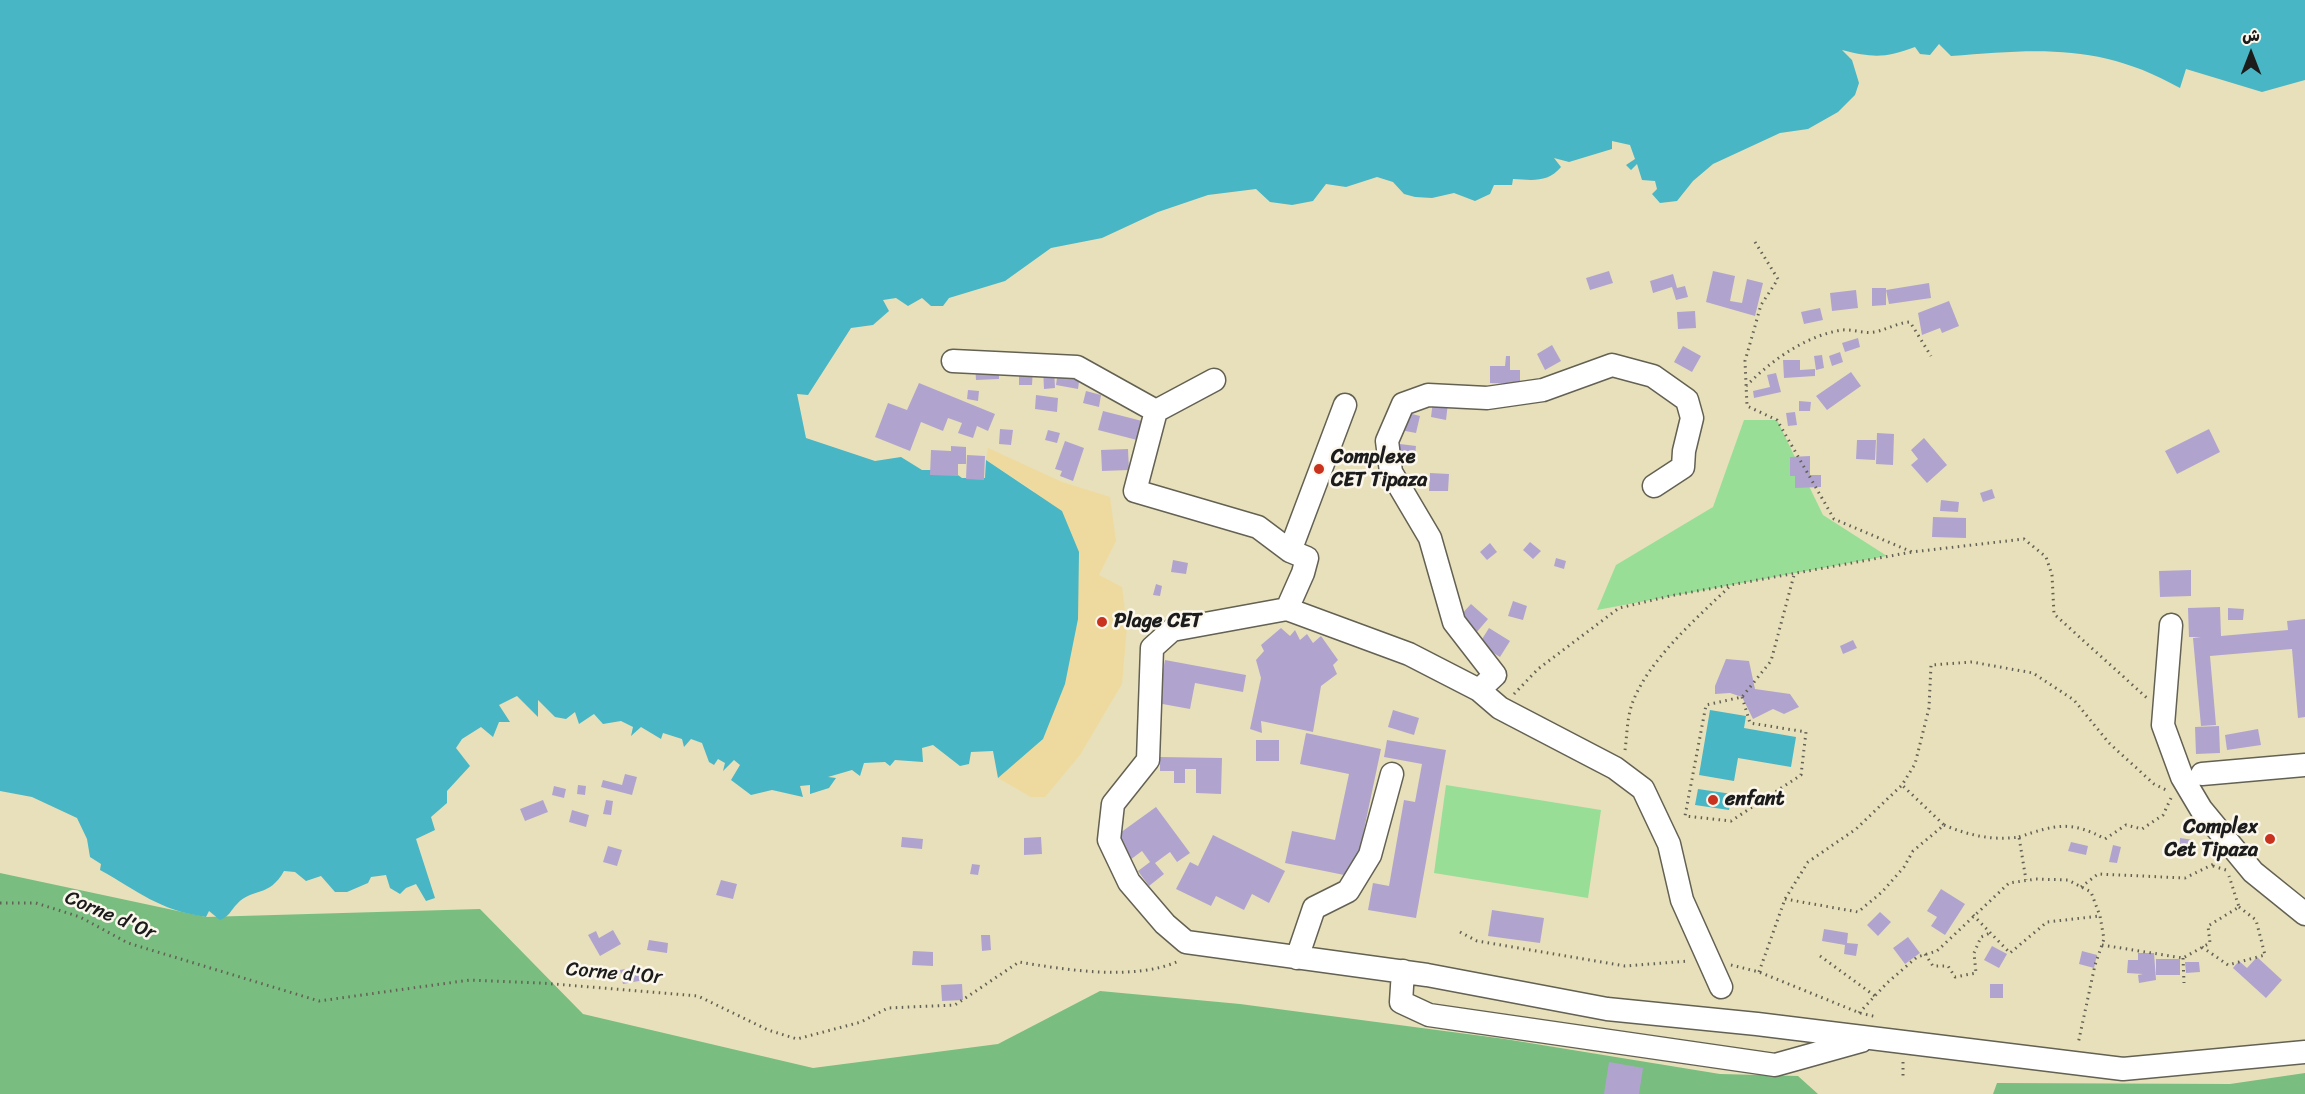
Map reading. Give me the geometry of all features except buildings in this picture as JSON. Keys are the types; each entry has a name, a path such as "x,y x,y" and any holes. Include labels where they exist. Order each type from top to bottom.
{"street":[{"path":"953,361 1077,367 1156,411"},
{"path":"1479,690 1495,675 1454,622 1430,538 1391,472 1388,441 1402,405 1428,395 1487,398 1543,390 1612,365 1653,376 1687,400 1692,418 1684,451 1683,467 1654,486"},
{"path":"1214,380 1156,411 1135,491 1258,527 1290,551 1307,558 1287,609"},
{"path":"1290,551 1345,405"},
{"path":"1721,987 1682,900 1669,844 1643,789 1622,773 1500,708 1479,690 1409,654 1287,609 1172,630 1152,648 1148,760 1113,804 1108,840 1129,882 1165,924 1186,942 1403,971 1607,1009 2123,1069 2305,1052"},
{"path":"2171,625 2163,725 2182,777 2201,809 2253,872 2305,914"},
{"path":"2202,774 2305,765"},
{"path":"1297,958 1314,908 1348,891 1370,855 1392,774"},
{"path":"1403,971 1401,1002 1429,1015 1775,1065 1871,1039"}],"path":[{"path":"1755,242 1778,279 1761,304 1745,362 1747,406 1777,420 1834,519 1912,552 2024,539 2046,557 2052,575 2054,614 2164,714"},
{"path":"1746,386 1768,365 1803,343 1842,330 1874,332 1896,323 1910,322 1931,356"},
{"path":"1500,708 1538,669 1619,608 1917,551"},
{"path":"1742,697 1750,723 1806,732 1801,776 1731,821 1685,816 1706,705 1742,697 1771,661 1794,575"},
{"path":"1622,773 1631,705 1647,675 1688,626 1730,586"},
{"path":"1759,972 1785,899 1808,862 1856,829 1902,785 1915,764 1929,708 1931,665 1972,662 2033,673 2074,700 2109,743 2154,784 2201,809"},
{"path":"1902,785 1944,825 1963,833 2000,840 2019,837 2048,827 2083,827 2105,839 2126,825 2142,830 2163,815 2173,795"},
{"path":"1785,899 1858,912 1889,884 1914,851 1944,825"},
{"path":"2019,837 2026,880"},
{"path":"2080,887 2098,874 2185,878 2213,866 2236,850"},
{"path":"2202,947 2228,965 2265,955 2256,920 2239,907 2233,884 2226,870 2213,866"},
{"path":"1840,1035 1875,996 1917,957 1937,951 1973,915 2009,884 2026,880 2068,880 2091,892 2100,916 2104,939 2095,965 2074,1064"},
{"name":"Corne d'Or","path":"0,903 36,903 80,917 128,943 319,1001 470,980 542,983 698,996 768,1030 797,1039 861,1022 888,1008 955,1005 1019,962 1093,972 1161,969 1181,960"},
{"path":"2102,945 2183,958 2210,943 2208,926 2239,907"},
{"path":"1973,915 2010,953 2046,922 2100,916"},
{"path":"1460,932 1477,941 1625,966 1709,960 1759,972 1860,1013"},
{"path":"1925,954 1933,966 1948,966 1955,977 1976,973 1974,953 1981,937 1990,933"},
{"path":"1820,956 1875,996"},
{"path":"2183,958 2184,983"}],"green space":[{"path":"1744,420 1777,420 1823,515 1887,556 1597,610 1616,565 1713,507"},
{"path":"1446,785 1601,810 1588,898 1434,873"},
{"path":"0,873 206,917 480,909 583,1014 813,1068 998,1044 1100,991 1240,1004 1505,1039 1720,1074 1798,1076 1818,1094 0,1094"},
{"path":"2305,1073 2305,1094 1993,1094 1997,1083 2230,1084"}],"sand":[{"name":"Plage CET","path":"988,448 1062,482 1110,497 1116,541 1099,575 1122,587 1127,626 1122,684 1080,755 1045,797 1031,797 998,778 1017,760 1034,491 986,460"}],"water":[{"path":"0,0 2305,0 2305,80 2262,92 2186,69 2180,88 2151,73 2123,63 2068,52 2040,51 1951,56 1939,44 1930,55 1920,54 1915,47 1879,56 1842,50 1852,60 1859,83 1855,95 1838,112 1808,129 1780,133 1713,164 1693,181 1677,201 1660,203 1652,194 1657,189 1655,181 1642,180 1637,164 1631,170 1626,165 1635,159 1630,145 1612,141 1612,149 1569,162 1554,158 1561,167 1551,176 1527,180 1513,179 1512,185 1494,185 1490,194 1475,201 1454,193 1432,198 1415,197 1404,194 1393,182 1377,177 1346,187 1326,184 1313,201 1292,205 1270,202 1256,189 1208,195 1158,212 1102,238 1051,248 1005,281 949,298 943,306 931,306 922,298 908,306 896,298 883,300 889,311 873,325 851,328 808,395 797,394 806,438 875,461 901,457 922,470 951,470 962,478 985,478 986,460 1062,511 1079,552 1078,619 1065,684 1043,739 998,778 993,751 971,752 969,764 960,766 933,745 922,748 923,762 895,760 890,766 885,762 864,763 860,776 852,770 828,777 836,778 829,788 810,794 810,785 800,786 803,797 772,790 751,795 731,780 740,765 734,760 723,771 725,763 718,759 714,765 709,762 702,743 691,739 684,747 682,739 663,733 661,739 641,727 631,736 633,727 621,721 603,724 594,714 579,724 575,712 566,719 555,717 538,700 538,717 517,696 499,705 510,722 499,722 493,737 481,727 462,739 456,748 470,766 447,791 447,803 431,817 435,830 416,839 435,898 426,901 416,884 406,888 400,894 390,888 386,875 371,877 368,883 347,892 335,892 321,876 306,881 295,872 284,871 273,885 249,895 220,920 209,911 206,917 189,914 162,905 138,893 100,870 101,864 90,857 87,839 77,818 32,797 0,791"},
{"path":"1710,710 1746,716 1744,728 1796,737 1791,767 1738,758 1734,781 1699,775"},
{"name":"enfant","path":"1698,789 1732,794 1729,810 1695,805"}],"place":[{"name":"Complexe CET Tipaza","path":"1319,469"},
{"name":"Plage CET","path":"1102,622"},
{"name":"enfant","path":"1713,800"},
{"name":"Complex Cet Tipaza","path":"2270,839"}]}
